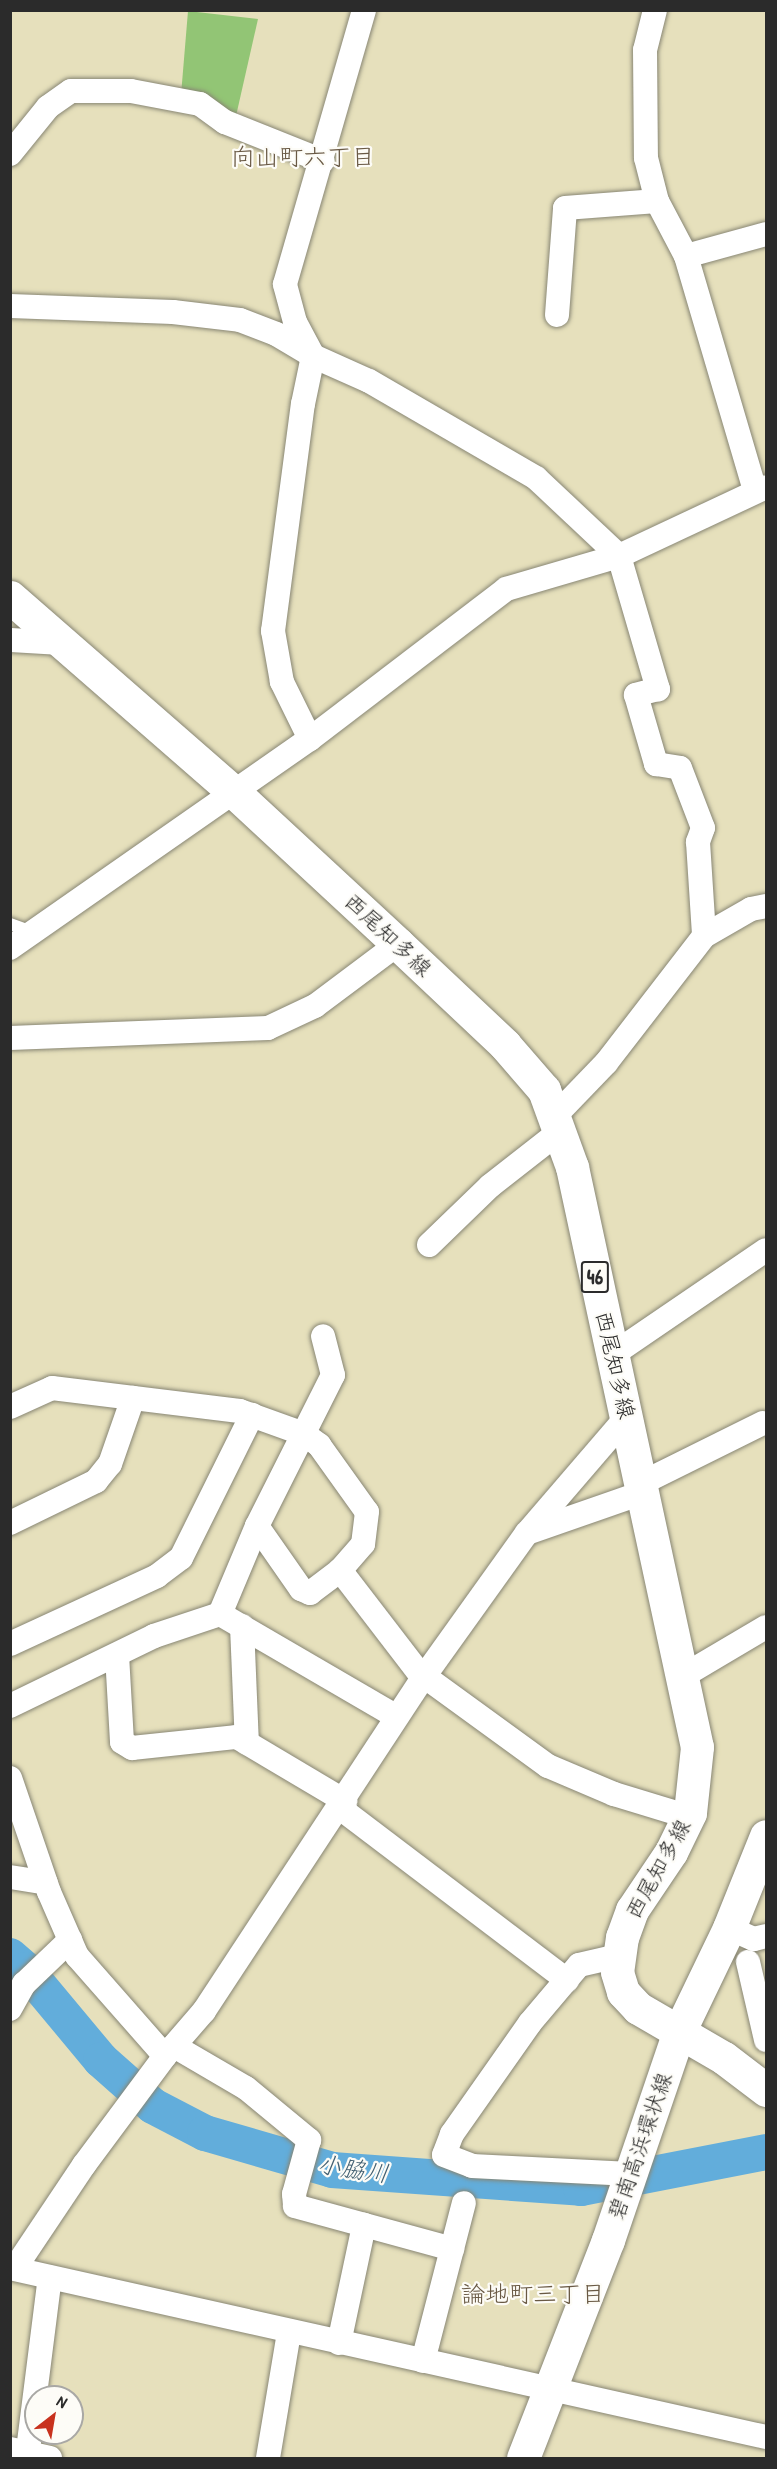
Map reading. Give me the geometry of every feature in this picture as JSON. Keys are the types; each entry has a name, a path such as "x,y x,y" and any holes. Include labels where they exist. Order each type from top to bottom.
{"main road":[{"name":"西尾知多線","path":"10,597 234,793 398,944 524,1064 543,1090 572,1167 626,1418 644,1488 697,1747 697,1777 688,1817 632,1910 618,1956 617,1972 623,1992 638,2008 763,2078"},
{"name":"碧南高浜環状線","path":"523,2458 631,2174 679,2032 729,1928 766,1836"}],"street":[{"path":"310,739 282,682 273,631 301,415 313,356 295,322 285,284 364,10"},
{"path":"10,948 21,928 234,793 310,739 506,589 619,556 761,489 686,256 657,201 646,158 645,50 655,10"},
{"path":"10,154 48,107 71,91 131,91 200,104 225,122 322,161"},
{"path":"557,315 565,208 657,201"},
{"path":"686,256 766,234"},
{"path":"10,306 173,312 240,320 276,334 313,356 369,381 536,478 619,556 658,689 636,695 656,764 680,768 703,828 699,842 704,936"},
{"path":"10,640 62,643"},
{"path":"429,1245 556,1125 704,936 751,909 766,906"},
{"path":"10,1038 268,1028 315,1006 398,944"},
{"path":"612,1355 766,1250"},
{"path":"220,1614 257,1526 333,1375 322,1336"},
{"path":"10,1407 52,1388 252,1415 304,1434 319,1445 367,1512 363,1544 340,1570 310,1593 301,1589 257,1526"},
{"path":"10,1522 96,1481 110,1464 133,1398"},
{"path":"10,1644 157,1576 181,1558 197,1532 252,1415"},
{"path":"626,1418 527,1533 423,1677 395,1716 343,1804 204,2011 170,2051 13,2268 289,2332 766,2437"},
{"path":"527,1533 644,1488 763,1423"},
{"path":"340,1570 423,1677 548,1766 614,1794 688,1817"},
{"path":"10,1706 154,1636 220,1614 395,1716"},
{"path":"242,1626 247,1743"},
{"path":"683,1676 766,1627"},
{"path":"117,1655 122,1742 132,1748 237,1737 343,1804 567,1980"},
{"path":"10,1778 46,1883 77,1956 170,2051 246,2088 309,2140 294,2194 295,2206 452,2248"},
{"path":"10,1877 46,1883"},
{"path":"729,1928 754,1940 766,1936"},
{"path":"10,2009 24,1984 70,1940"},
{"path":"618,1956 579,1965 530,2023 452,2134 444,2155 472,2166 631,2174"},
{"path":"748,1962 765,2031"},
{"path":"423,2361 464,2203"},
{"path":"339,2343 364,2225"},
{"path":"29,2455 50,2277"},
{"path":"268,2458 289,2332"}],"green space":[{"path":"188,11 258,19 236,116 181,95"}],"waterway":[{"name":"小脇川","path":"10,1956 26,1970 101,2060 153,2106 205,2133 332,2170 581,2188 766,2152"}],"district":[{"name":"向山町六丁目","path":"303,157"},
{"name":"論地町三丁目","path":"533,2294"}]}
